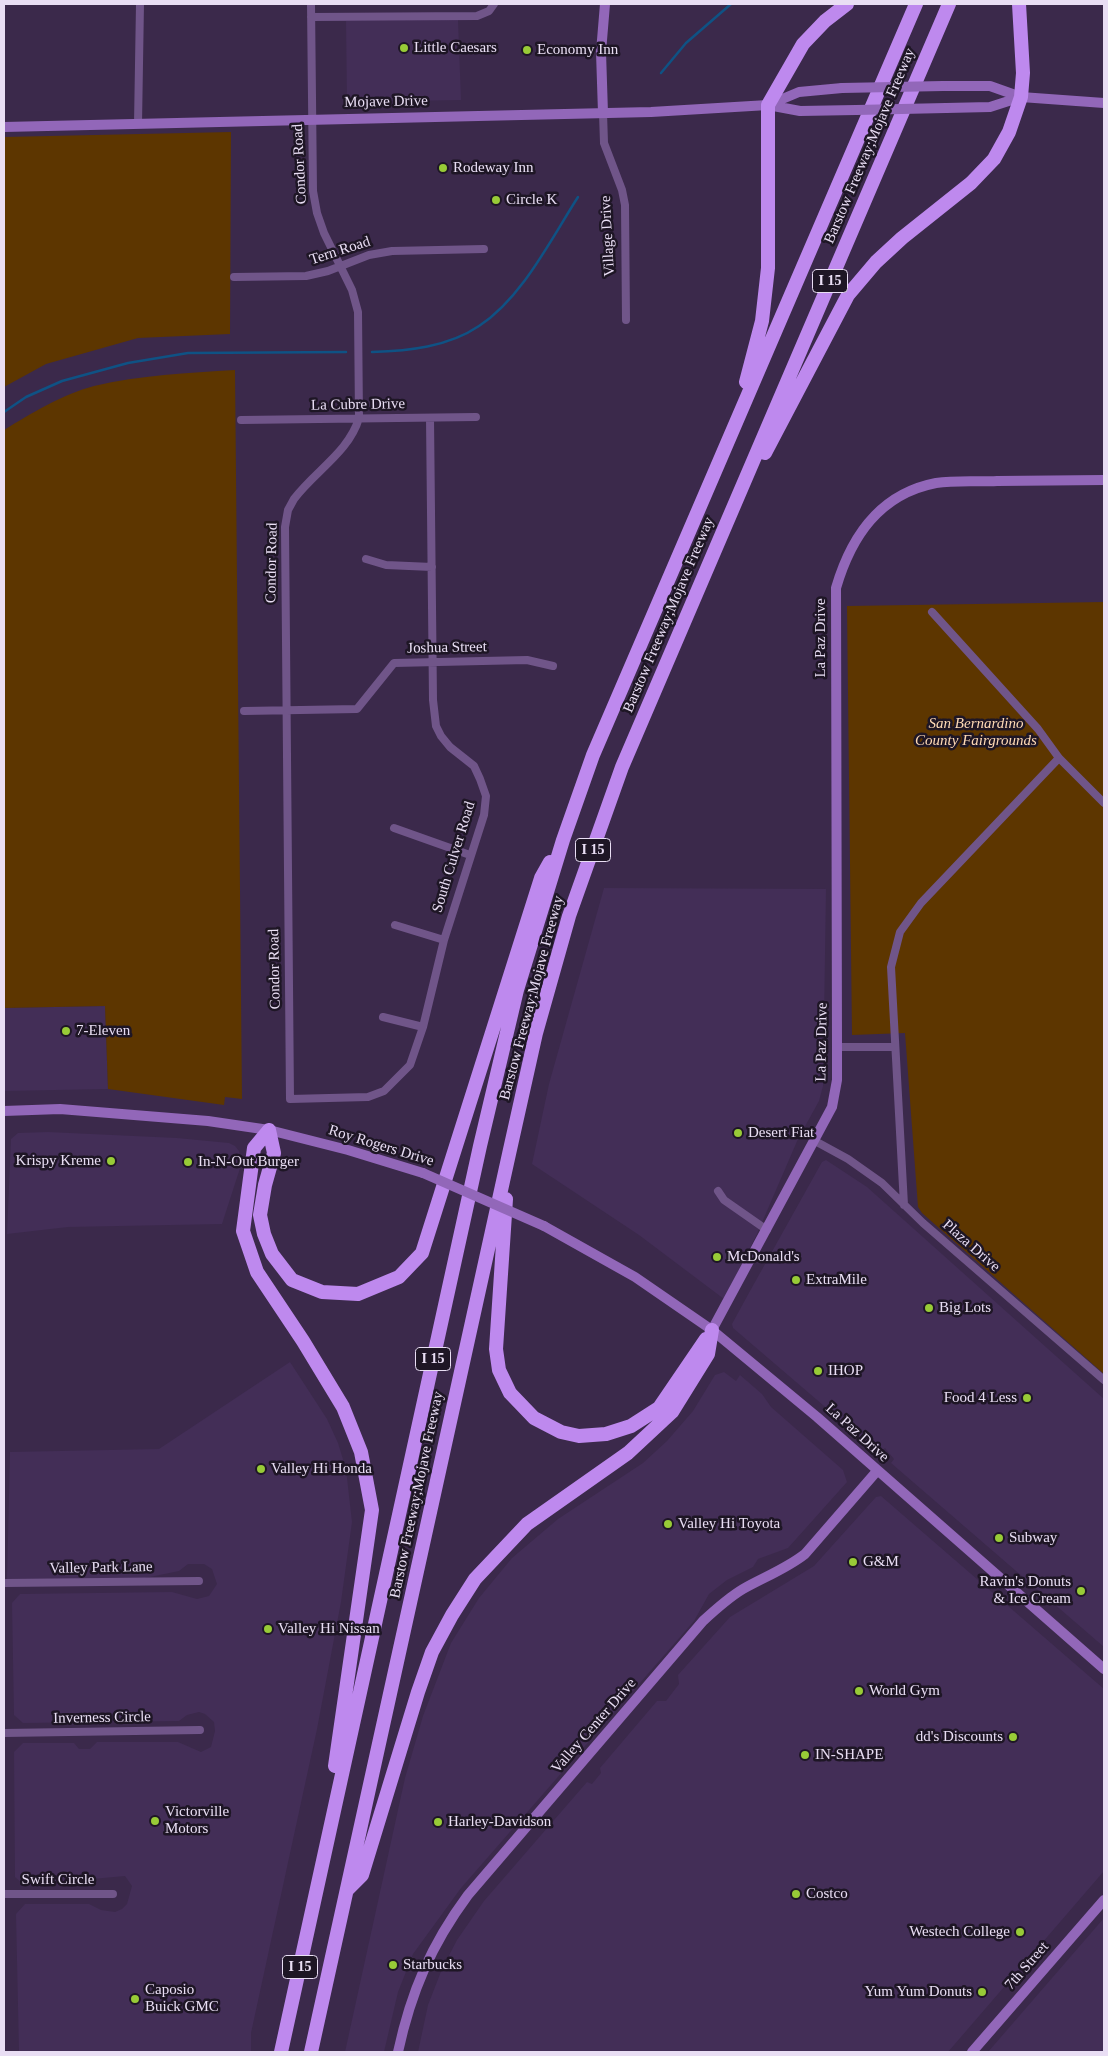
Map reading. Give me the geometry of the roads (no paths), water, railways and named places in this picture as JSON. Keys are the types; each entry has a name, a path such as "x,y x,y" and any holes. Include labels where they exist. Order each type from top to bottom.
{"highway":[{"path":"734,427 762,321 766,295 768,268 768,105 804,44 825,21 847,4"},
{"name":"Barstow Freeway;Mojave Freeway","path":"281,2052 482,1137 517,990 563,840 593,755 916,4"},
{"name":"Barstow Freeway;Mojave Freeway","path":"311,2052 536,1033 570,916 622,766 949,4"},
{"path":"711,558 848,295 876,262 971,183 994,158 1010,132 1021,97 1023,73 1019,4"},
{"path":"269,1130 274,1153 265,1185 260,1215 264,1234 272,1254 292,1280 322,1292 358,1294 399,1277 422,1253 541,878 563,840"},
{"path":"269,1130 254,1148 243,1231 257,1272 303,1341 343,1408 362,1452 372,1510 318,1882"},
{"path":"509,1154 496,1349 499,1370 510,1393 534,1418 561,1432 579,1436 606,1434 631,1426 660,1408 712,1330"},
{"path":"348,1889 362,1875 432,1652 475,1579 527,1524 628,1453 672,1412 708,1354 712,1330"}],"main road":[{"name":"Village Drive","path":"603,113 601,52 605,4"},
{"name":"Mojave Drive","path":"768,105 798,92 842,88 954,86 990,86 1021,97 1104,103"},
{"name":"Mojave Drive","path":"4,127 311,118 603,113 768,105 800,111 990,107 1021,97"},
{"name":"La Paz Drive","path":"1104,480 955,482 919,488 896,499 873,516 858,534 844,560 836,588 838,1048 835,1094 832,1107 815,1141 712,1330 817,1417 1104,1669"},
{"name":"Roy Rogers Drive","path":"4,1111 60,1109 208,1121 269,1130 348,1150 423,1173 544,1226 635,1277 712,1330"},
{"name":"Valley Center Drive","path":"398,2052 409,2006 418,1980 442,1935 468,1895 704,1621 723,1602 793,1564 805,1554 877,1471"},
{"name":"7th Street","path":"972,2052 1104,1900"}],"street":[{"path":"138,124 140,4"},
{"name":"Condor Road","path":"290,1099 285,527 288,510 301,489 348,443 355,432 359,418 358,312 352,290 342,266 324,233 317,214 313,191 311,4"},
{"path":"311,17 477,16 489,11 494,4"},
{"name":"Village Drive","path":"603,113 606,149 619,182 625,205 626,320"},
{"name":"Tern Road","path":"234,278 306,276 342,266 369,255 392,250 484,249"},
{"name":"La Cubre Drive","path":"241,420 476,417"},
{"name":"South Culver Road","path":"290,1099 368,1097 384,1091 410,1065 423,1027 444,940 484,815 486,796 474,766 450,747 436,726 433,661 430,418"},
{"path":"366,558 386,565 432,567"},
{"path":"932,612 1038,729 1059,758 1104,803"},
{"name":"Joshua Street","path":"244,711 286,712 357,709 394,663 526,660 554,666"},
{"path":"904,1205 891,966 900,932 920,903 1059,758"},
{"path":"394,828 470,855"},
{"path":"395,925 444,940"},
{"path":"382,1017 423,1027"},
{"path":"838,1048 895,1047"},
{"name":"Plaza Drive","path":"815,1141 870,1174 1104,1380"},
{"path":"718,1190 724,1200 767,1230"},
{"name":"Valley Park Lane","path":"4,1583 198,1581"},
{"name":"Inverness Circle","path":"4,1733 200,1730"},
{"name":"Swift Circle","path":"4,1894 113,1894"}],"waterway":[{"path":"661,73 686,43 731,4"},
{"path":"372,352 427,347 454,339 479,326 509,300 522,284 535,267 578,197"},
{"path":"4,412 26,397 62,381 128,363 188,353 346,352"}],"place":[{"name":"Little Caesars","path":"404,48"},
{"name":"Economy Inn","path":"527,50"},
{"name":"Rodeway Inn","path":"443,168"},
{"name":"Circle K","path":"496,200"},
{"name":"7-Eleven","path":"66,1031"},
{"name":"Desert Fiat","path":"738,1133"},
{"name":"Krispy Kreme","path":"111,1161"},
{"name":"In-N-Out Burger","path":"188,1162"},
{"name":"McDonald's","path":"717,1257"},
{"name":"ExtraMile","path":"796,1280"},
{"name":"Big Lots","path":"929,1308"},
{"name":"IHOP","path":"818,1371"},
{"name":"Food 4 Less","path":"1027,1398"},
{"name":"Valley Hi Honda","path":"261,1469"},
{"name":"Valley Hi Toyota","path":"668,1524"},
{"name":"Subway","path":"999,1538"},
{"name":"G&M","path":"853,1562"},
{"name":"Ravin's Donuts & Ice Cream","path":"1081,1591"},
{"name":"Valley Hi Nissan","path":"268,1629"},
{"name":"World Gym","path":"859,1691"},
{"name":"dd's Discounts","path":"1013,1737"},
{"name":"IN-SHAPE","path":"805,1755"},
{"name":"Victorville Motors","path":"155,1821"},
{"name":"Harley-Davidson","path":"438,1822"},
{"name":"Costco","path":"796,1894"},
{"name":"Westech College","path":"1020,1932"},
{"name":"Starbucks","path":"393,1965"},
{"name":"Yum Yum Donuts","path":"982,1992"},
{"name":"Caposio Buick GMC","path":"135,1999"}],"park label":[{"name":"San Bernardino County Fairgrounds","path":"976,732"}]}
